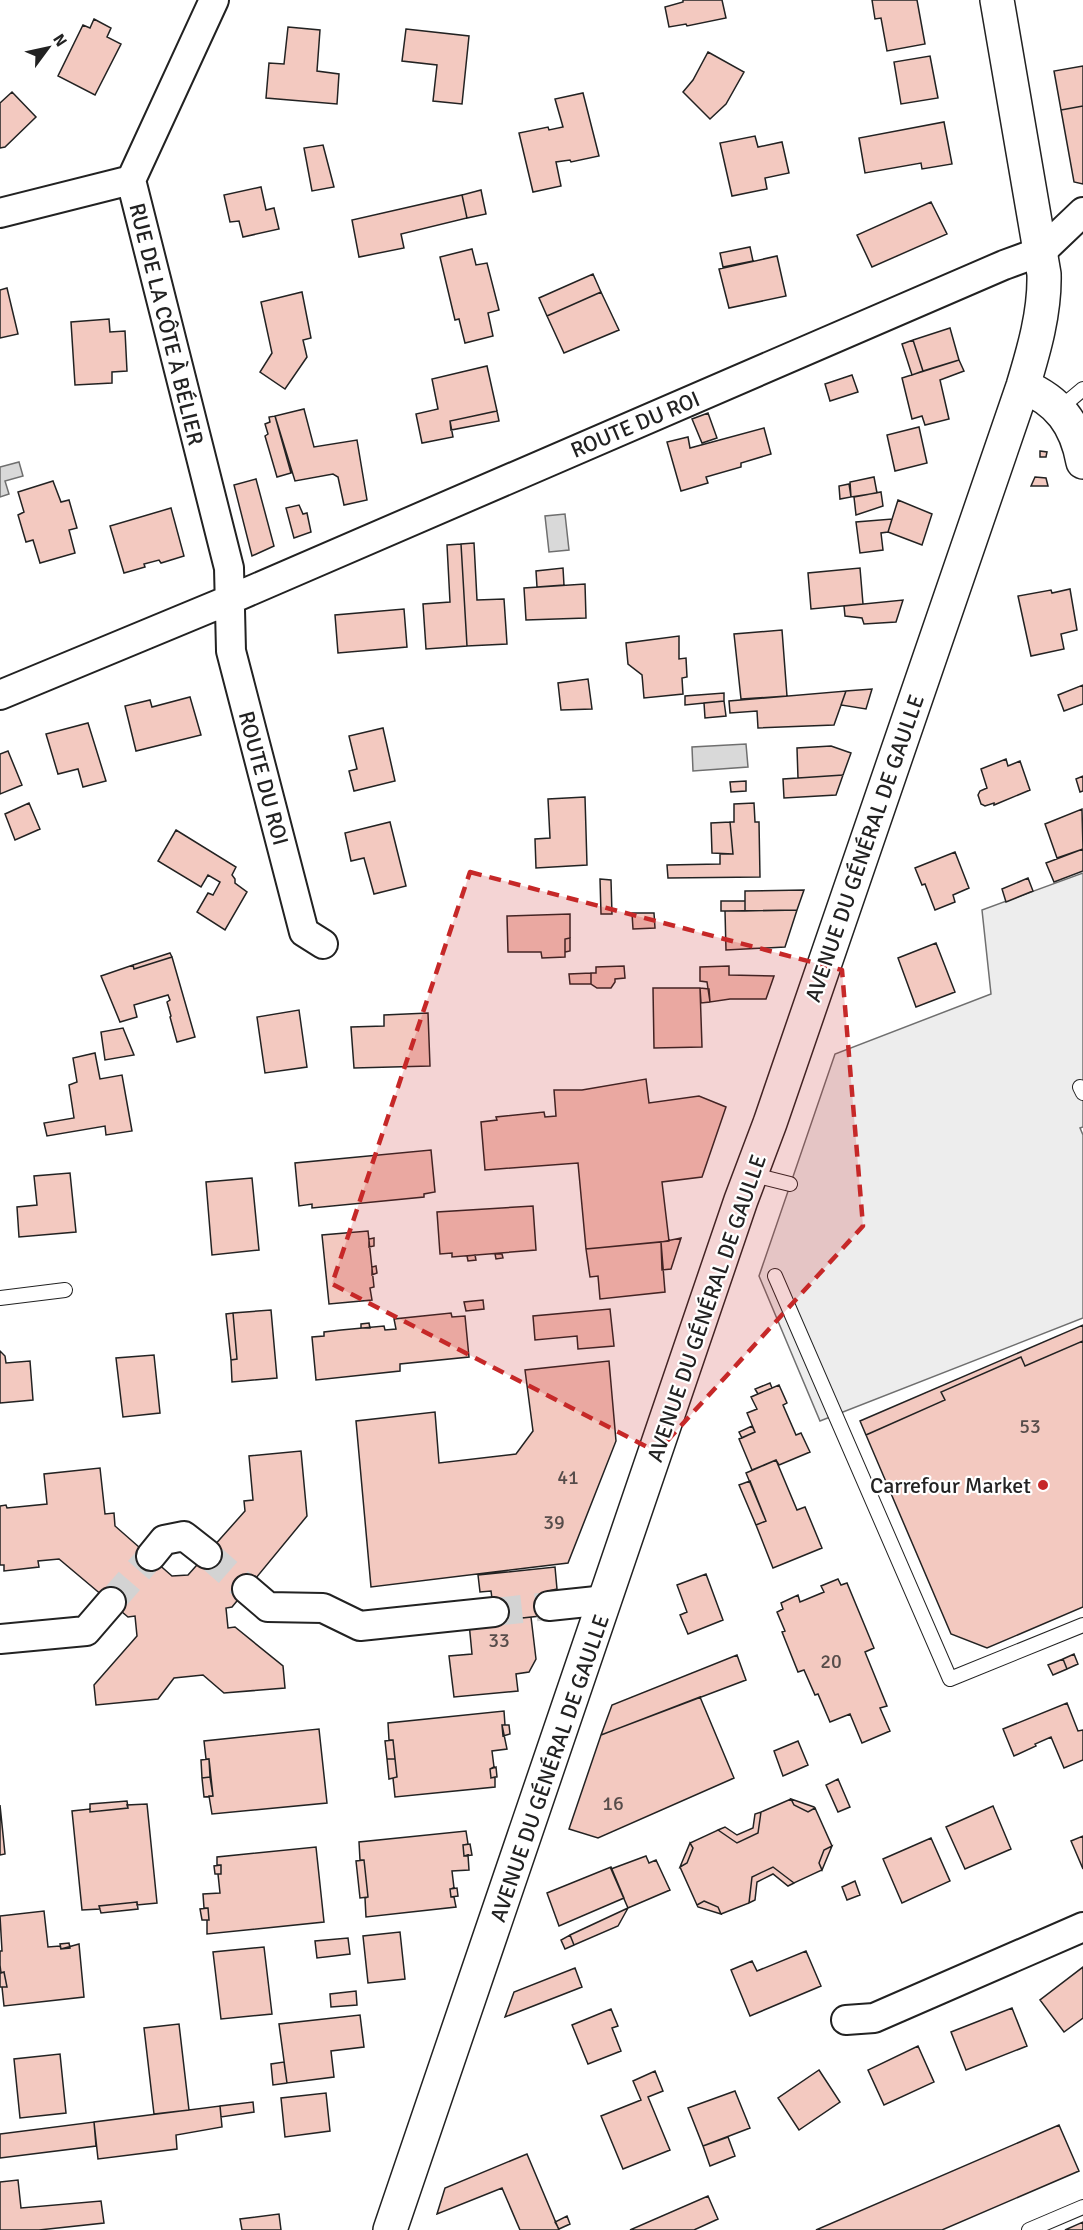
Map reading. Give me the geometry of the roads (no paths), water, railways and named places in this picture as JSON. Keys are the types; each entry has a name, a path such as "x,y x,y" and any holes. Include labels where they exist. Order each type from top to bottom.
{"main road":[{"name":"AVENUE DU GÉNÉRAL DE GAULLE","path":"390,2230 750,1174 1023,386 1034,348 1045,295 1042,251 997,0"},
{"path":"1023,386 1043,394 1071,399 1072,428 1083,462"}],"street":[{"path":"130,180 214,0"},
{"name":"RUE DE LA CÔTE À BÉLIER","path":"0,213 130,180 229,568 229,600"},
{"path":"1042,251 1083,212"},
{"name":"ROUTE DU ROI","path":"0,695 229,600 1004,265 1042,251"},
{"name":"ROUTE DU ROI","path":"229,600 231,651 304,932 323,944"},
{"path":"151,1556 164,1540 184,1536 207,1554"},
{"path":"247,1589 268,1607 323,1608 360,1626 494,1612"},
{"path":"549,1606 606,1600"},
{"path":"0,1639 86,1631 111,1602"},
{"path":"846,2020 874,2018 1083,1927"}],"lane":[{"path":"750,1174 790,1184"},
{"path":"775,1276 950,1679 1083,1625"},
{"path":"0,1298 65,1290"},
{"path":"1029,2230 1083,2207"}],"tunnel":[{"path":"207,1554 247,1589"},
{"path":"111,1602 151,1556"},
{"path":"494,1612 549,1606"}],"place":[{"name":"Carrefour Market","path":"1043,1485"}]}
